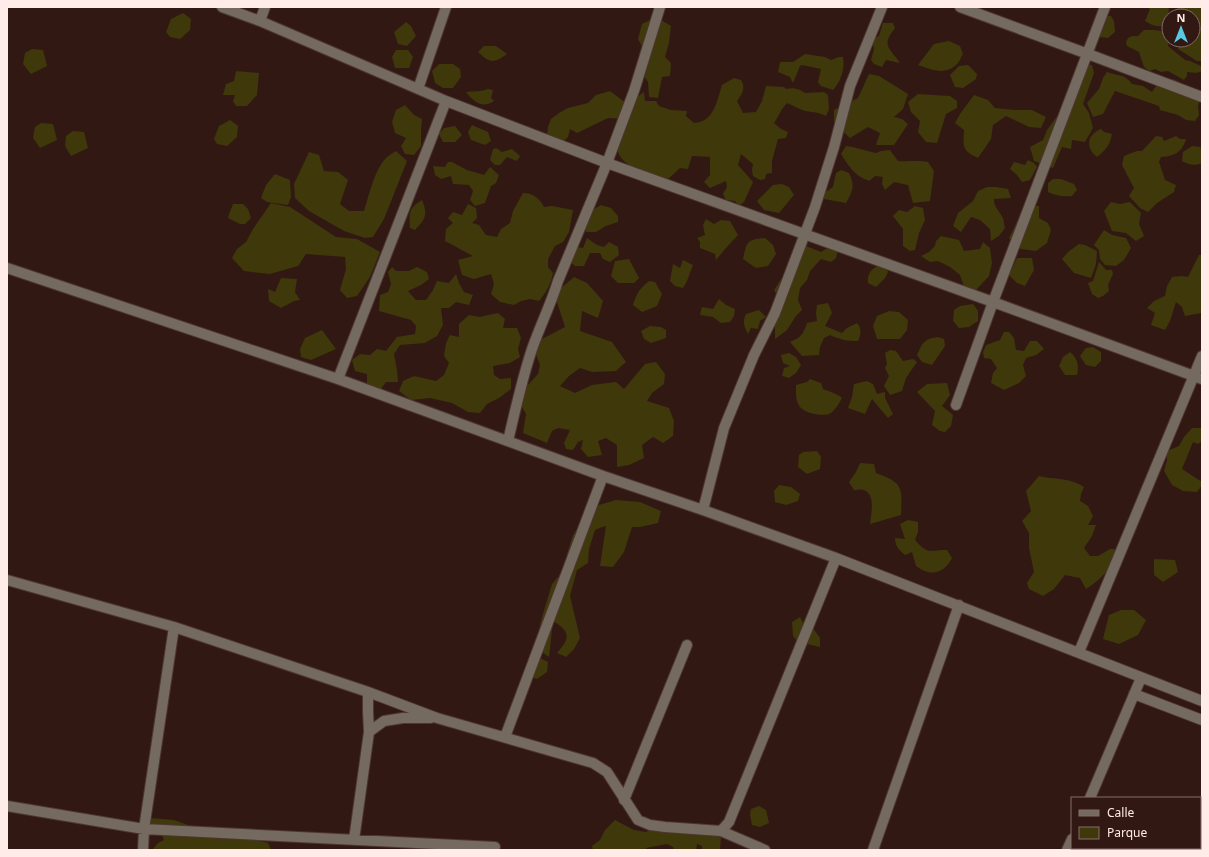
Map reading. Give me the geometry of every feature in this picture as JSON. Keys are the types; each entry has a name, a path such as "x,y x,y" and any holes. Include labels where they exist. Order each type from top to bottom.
{"street":[{"path":"222,7 260,21 446,101 607,162 1198,377"},
{"path":"260,21 265,7"},
{"path":"418,89 446,7"},
{"path":"508,441 525,374 539,330 634,91 660,7"},
{"path":"703,510 724,428 754,355 775,313 815,207 834,147 850,86 882,7"},
{"path":"960,7 1202,97"},
{"path":"956,405 993,302 1105,7"},
{"path":"338,379 446,101"},
{"path":"7,268 338,379 603,476 836,558 1202,701"},
{"path":"1079,652 1198,377 1202,356"},
{"path":"505,738 603,476"},
{"path":"721,831 729,822 836,558"},
{"path":"7,580 174,627 368,692 437,718 593,763 606,772 638,820 650,825 665,827 721,831 765,850"},
{"path":"873,850 959,605"},
{"path":"143,850 144,830 174,627"},
{"path":"624,800 687,645"},
{"path":"1090,797 1141,678"},
{"path":"354,840 369,732 368,692"},
{"path":"1134,694 1202,720"},
{"path":"369,732 384,721 404,718 437,718"},
{"path":"7,806 144,830 496,847"}],"green space":[{"path":"1146,7 1169,7 1161,8 1161,26 1152,25 1145,21 1150,9"},
{"path":"1202,7 1202,61 1197,61 1178,49 1201,48 1201,8 1177,8"},
{"path":"183,13 191,19 190,30 180,39 170,37 166,32 171,19"},
{"path":"1106,16 1111,16 1114,21 1115,32 1108,38 1099,37 1095,27"},
{"path":"656,17 671,26 669,43 665,57 671,63 670,76 662,77 658,98 649,97 648,82 636,65 647,55 638,39 642,24"},
{"path":"406,22 411,26 416,36 407,46 398,44 394,32"},
{"path":"883,23 893,23 895,28 888,39 888,46 900,63 886,60 882,67 874,64 871,60 874,49 872,39 879,36"},
{"path":"1144,30 1161,32 1161,48 1170,48 1185,60 1201,66 1202,71 1197,73 1187,72 1187,76 1184,80 1168,71 1161,72 1155,69 1149,71 1144,67 1139,52 1127,46 1126,43 1132,36 1138,36"},
{"path":"949,41 960,46 963,54 956,65 947,70 937,71 918,65 934,44"},
{"path":"484,46 496,46 507,54 495,61 489,60 478,52"},
{"path":"32,49 43,50 47,66 31,74 23,64 25,53"},
{"path":"396,50 408,50 413,57 409,68 395,68 392,57"},
{"path":"805,54 825,57 831,60 843,57 842,75 833,90 821,86 818,82 821,69 802,65 800,66 793,83 790,77 778,72 780,62 793,62"},
{"path":"439,64 453,64 460,69 461,77 453,88 443,88 435,83 432,71"},
{"path":"968,65 977,74 976,79 963,88 955,87 950,75 959,66"},
{"path":"1077,65 1092,65 1094,73 1083,104 1089,113 1093,128 1085,142 1072,140 1071,149 1062,147 1053,168 1034,161 1030,147 1043,140 1047,130 1058,115 1069,111"},
{"path":"236,71 259,73 257,95 247,106 236,106 233,101 235,95 223,95 226,84 234,81"},
{"path":"1107,72 1127,78 1132,84 1143,86 1152,92 1158,84 1164,80 1176,80 1200,99 1198,106 1199,115 1195,121 1186,120 1178,115 1160,110 1159,106 1115,91 1103,114 1093,117 1087,103 1099,89"},
{"path":"869,74 879,76 908,94 903,109 894,117 902,119 908,124 894,145 876,145 880,133 868,127 850,138 834,123 834,110 858,98"},
{"path":"734,78 741,80 743,86 742,93 737,101 743,113 756,112 762,101 766,86 784,87 786,89 793,88 805,93 824,92 828,95 829,109 826,116 820,113 802,110 787,103 774,123 781,129 788,132 786,138 778,139 772,161 772,173 766,174 765,179 760,180 753,176 753,164 741,154 738,165 753,182 744,202 739,206 735,201 726,200 723,194 727,187 726,181 710,188 704,182 710,175 710,157 692,156 688,169 680,168 667,180 628,165 618,152 616,144 618,129 627,124 624,119 608,118 577,133 570,129 568,137 562,143 547,136 551,119 559,113 568,108 588,103 596,95 610,91 630,106 634,99 644,92 645,101 656,101 659,106 671,110 687,111 686,116 694,123 701,122 714,110 722,85"},
{"path":"488,89 493,90 491,98 494,101 486,104 478,103 466,92 480,91"},
{"path":"918,94 950,96 957,101 957,108 946,114 937,143 926,142 918,132 920,121 911,112 908,102"},
{"path":"974,95 988,100 995,108 1032,110 1046,117 1041,128 1029,127 1006,116 993,125 991,139 978,158 966,151 964,144 964,130 955,123"},
{"path":"405,105 414,115 422,119 421,146 414,155 405,154 401,146 406,138 395,133 392,122 396,110"},
{"path":"230,120 238,126 237,137 227,146 217,144 214,139 219,126"},
{"path":"41,123 53,124 57,140 40,148 33,138 35,127"},
{"path":"472,125 488,132 491,141 485,145 471,140 468,132"},
{"path":"455,126 462,135 455,142 443,142 439,134 444,128"},
{"path":"1101,129 1104,132 1112,134 1107,147 1097,157 1093,153 1089,142 1093,134"},
{"path":"73,131 84,132 88,148 71,156 65,146 66,136"},
{"path":"1156,136 1162,137 1164,141 1176,136 1180,139 1186,139 1180,151 1174,155 1161,157 1159,162 1165,180 1176,185 1174,192 1157,203 1148,212 1140,208 1129,196 1134,188 1122,165 1124,156 1137,151 1142,151"},
{"path":"846,146 876,153 890,150 898,161 928,162 934,171 930,201 913,203 908,185 894,182 885,190 882,184 883,177 875,176 869,181 856,174 841,154"},
{"path":"1192,146 1200,147 1202,152 1202,163 1192,165 1182,161 1183,152"},
{"path":"496,148 502,152 512,149 520,156 517,161 507,157 500,165 495,165 490,160 493,149"},
{"path":"396,151 407,161 384,219 373,237 365,238 344,231 309,211 295,198 294,184 309,152 319,155 324,171 338,172 348,180 340,204 349,211 364,211 372,183 378,170 386,158"},
{"path":"1028,160 1034,163 1037,167 1030,180 1022,182 1010,169 1014,162 1025,165"},
{"path":"448,162 452,162 467,170 484,175 490,167 499,175 496,183 491,186 485,203 475,206 470,200 473,191 469,185 453,184 451,176 441,179 435,175 433,166 445,167"},
{"path":"841,170 849,173 853,185 852,191 846,203 824,199 824,193 833,187 836,173"},
{"path":"275,174 290,180 291,197 288,205 267,202 261,198 266,185"},
{"path":"1053,179 1061,179 1074,184 1077,190 1072,196 1060,196 1048,192 1048,183"},
{"path":"782,184 789,187 794,195 779,213 764,210 757,201 773,185"},
{"path":"987,187 1008,189 1011,198 994,199 996,207 1003,218 1005,228 999,236 991,241 990,229 980,220 971,217 961,232 953,226 958,213 973,201 978,191"},
{"path":"523,193 536,197 544,207 552,206 573,210 569,232 563,242 555,246 548,259 548,267 553,273 546,292 539,301 530,299 521,301 514,305 500,302 491,294 494,284 491,274 474,279 462,275 458,260 473,256 445,241 446,229 453,223 448,218 453,212 462,215 468,204 476,208 477,218 472,223 479,225 486,235 497,237 501,229 510,223 513,211"},
{"path":"422,200 425,209 425,216 415,230 410,228 410,214 412,208"},
{"path":"1111,202 1120,204 1130,202 1141,213 1139,224 1144,236 1136,241 1126,233 1112,231 1104,211"},
{"path":"271,203 290,207 336,237 357,239 380,252 370,277 357,296 347,298 340,290 346,269 345,257 306,254 298,266 270,274 244,271 232,258 237,249 246,242"},
{"path":"233,204 243,204 248,209 251,218 245,224 240,224 228,218"},
{"path":"601,205 611,208 618,216 618,222 606,226 596,232 586,232 581,217"},
{"path":"915,206 923,208 925,220 919,233 915,250 910,251 903,246 903,229 893,216 899,210 907,212"},
{"path":"1025,206 1039,206 1039,218 1048,223 1051,230 1047,243 1036,251 1021,249 1009,238"},
{"path":"706,219 714,224 721,220 730,221 738,235 716,260 715,254 700,248 700,242 697,238 705,235 703,225"},
{"path":"1104,230 1112,235 1126,238 1131,248 1124,260 1116,266 1105,265 1100,259 1099,250 1094,245"},
{"path":"941,236 959,240 964,251 980,249 983,242 990,248 992,263 989,276 976,290 964,286 960,275 950,267 938,261 930,262 921,256 929,252 935,246 936,241"},
{"path":"587,238 597,245 604,247 609,242 618,247 619,255 610,262 603,259 600,253 590,253 584,266 575,266 564,256 572,246 583,248"},
{"path":"765,238 773,245 776,254 768,266 756,268 743,259 746,248 749,242"},
{"path":"1079,244 1085,245 1097,251 1096,264 1091,278 1074,273 1062,259 1068,252"},
{"path":"806,246 821,252 831,246 838,250 836,258 831,262 821,259 810,271 807,280 800,288 798,300 802,310 787,330 775,339 775,320 780,301 774,290 791,263"},
{"path":"1199,255 1202,255 1201,313 1185,316 1182,307 1176,302 1170,321 1165,330 1151,325 1155,313 1147,308 1154,301 1165,296 1167,286 1172,277 1188,277"},
{"path":"1017,258 1032,258 1034,270 1025,286 1017,283 1009,275"},
{"path":"629,259 639,278 634,283 618,283 611,276 615,261"},
{"path":"683,260 693,265 683,288 675,286 670,281 673,264 680,268"},
{"path":"1099,262 1106,270 1112,270 1113,274 1108,285 1109,291 1098,298 1092,294 1088,283 1093,281"},
{"path":"879,265 886,267 888,272 885,278 876,287 868,283 868,277 872,270"},
{"path":"392,267 396,271 409,271 417,267 427,272 429,279 421,285 408,291 416,300 426,300 437,281 449,283 456,274 464,292 473,295 469,305 456,302 449,308 441,308 443,325 437,336 425,343 400,345 394,354 398,382 386,382 380,390 367,384 367,374 355,371 352,360 360,354 370,355 377,349 386,351 397,337 415,334 416,326 411,320 379,311 380,295 388,292 391,284 388,272"},
{"path":"574,277 587,283 603,301 598,318 582,311 580,331 612,342 626,362 616,371 592,372 580,368 569,376 560,386 575,393 592,385 616,382 624,389 645,364 656,362 665,374 664,384 652,393 647,401 669,408 674,421 673,436 663,443 653,437 642,445 644,458 629,465 617,467 617,445 606,438 598,441 602,455 588,457 581,449 583,440 578,442 573,450 566,449 564,443 570,430 558,428 552,431 547,443 523,433 526,414 521,405 527,386 538,374 540,365 535,352 540,340 565,327 556,299 561,288"},
{"path":"281,278 297,279 295,292 300,300 294,301 281,308 269,301 268,289 275,292"},
{"path":"649,281 655,282 662,294 657,306 642,312 633,305 643,286"},
{"path":"719,299 726,305 735,309 734,316 730,322 721,323 713,317 700,315 702,307 713,309"},
{"path":"828,303 832,313 825,326 842,333 847,328 857,323 860,327 860,336 858,341 844,340 830,335 824,338 820,347 819,355 802,356 790,342 802,335 807,323 817,321 817,305"},
{"path":"973,304 978,311 978,321 969,327 959,328 953,321 954,310 960,306"},
{"path":"759,310 766,317 760,321 758,329 751,328 748,334 744,324 746,314"},
{"path":"889,311 899,312 908,320 907,330 900,339 877,339 873,326 877,316"},
{"path":"498,313 505,319 503,328 517,328 521,338 518,349 520,357 510,363 493,366 494,375 500,379 511,378 511,389 499,398 487,404 480,413 468,412 452,403 430,398 411,400 399,391 403,381 414,376 436,381 444,375 449,363 444,356 446,343 450,335 459,337 459,324 469,315 479,317"},
{"path":"650,326 661,327 666,330 666,338 651,343 644,339 641,331"},
{"path":"322,330 336,349 311,360 301,357 300,349 305,338"},
{"path":"1004,332 1009,332 1014,338 1016,350 1024,351 1030,341 1037,341 1044,349 1036,355 1026,358 1023,365 1026,376 1019,383 1004,390 991,383 993,373 997,368 991,359 984,358 983,352 986,345 1000,340"},
{"path":"938,337 944,339 945,346 932,365 922,362 917,355 924,342"},
{"path":"1093,347 1101,352 1101,361 1095,367 1086,365 1080,356 1086,348"},
{"path":"890,350 896,351 903,361 913,359 917,362 906,378 902,391 890,395 884,386 889,376 885,368 887,364 885,353"},
{"path":"1070,352 1075,357 1077,362 1077,375 1065,375 1059,366 1063,357"},
{"path":"789,353 796,357 801,365 796,373 789,378 782,376 784,368 790,366 783,363 781,355"},
{"path":"810,379 821,383 823,389 842,398 831,413 820,415 804,410 799,406 796,397 796,385 807,382"},
{"path":"867,381 873,384 877,394 885,392 885,398 893,414 888,418 872,399 865,414 848,408 852,397 854,384"},
{"path":"947,383 950,395 942,406 953,415 951,426 945,432 940,431 932,425 935,411 917,392 927,384"},
{"path":"1192,428 1202,428 1202,441 1198,444 1193,442 1182,469 1202,482 1202,485 1197,492 1183,491 1172,485 1164,471 1167,460 1167,451 1179,446 1184,437"},
{"path":"817,451 821,457 820,469 807,474 798,467 799,455 803,452"},
{"path":"860,463 874,464 876,473 892,480 896,484 901,492 901,515 870,524 872,505 868,492 864,490 854,490 849,482"},
{"path":"1039,476 1067,480 1084,487 1080,501 1088,506 1093,516 1088,525 1096,525 1092,536 1084,548 1090,556 1098,556 1110,549 1114,549 1119,553 1105,573 1086,589 1080,578 1065,575 1054,589 1043,596 1029,589 1027,583 1034,572 1029,548 1029,533 1022,521 1031,511 1026,491"},
{"path":"779,485 791,487 800,494 798,501 786,505 775,502 774,491"},
{"path":"616,500 640,502 661,511 658,523 640,527 632,527 624,552 613,567 600,566 606,526 595,530 589,549 588,563 577,570 570,596 580,638 574,649 566,657 557,653 567,636 566,632 553,621 549,657 535,647 552,584 565,569 567,554 573,535 592,507"},
{"path":"908,520 918,522 918,532 915,540 923,548 929,551 947,550 952,558 942,570 932,573 923,570 916,566 912,552 905,555 898,548 895,538 905,539 900,524"},
{"path":"1154,559 1175,560 1178,572 1163,582 1154,575"},
{"path":"1121,610 1134,610 1146,620 1138,635 1119,644 1103,639 1109,615"},
{"path":"800,617 803,623 801,629 802,631 813,628 820,638 820,647 798,642 793,636 792,622"},
{"path":"542,659 548,662 547,672 537,679 529,676 531,660"},
{"path":"759,806 766,810 769,823 760,827 752,825 750,815 751,809"},
{"path":"150,818 174,820 217,833 239,835 268,843 271,850 152,850 158,843 164,840 161,833 142,819"},
{"path":"615,820 634,830 646,832 659,824 721,837 720,850 702,850 702,846 697,844 696,850 674,850 673,847 667,844 646,848 646,850 593,850 592,846 600,840 605,830"}]}
